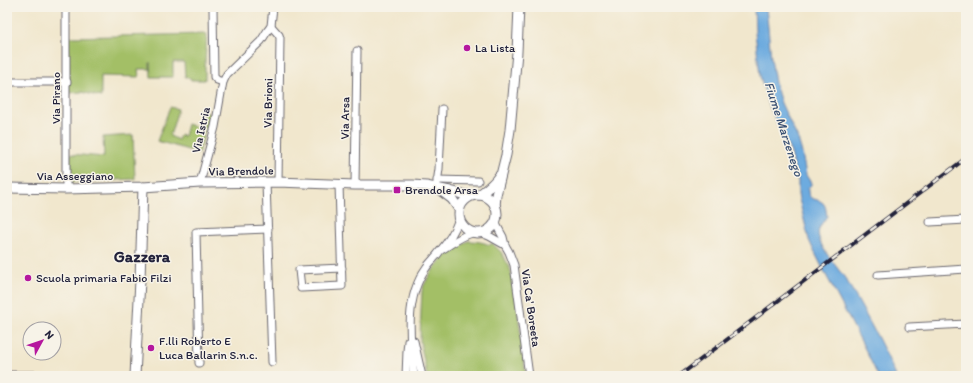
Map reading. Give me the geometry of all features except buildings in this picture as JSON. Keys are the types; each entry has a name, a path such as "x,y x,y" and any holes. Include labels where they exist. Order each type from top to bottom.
{"street":[{"name":"Via Pirano","path":"66,7 66,189"},
{"name":"Via Istria","path":"200,183 214,127 223,82 227,74 261,41 271,26 273,7"},
{"path":"495,207 496,195 506,155 510,130 517,52 519,7"},
{"path":"213,8 214,77 223,82"},
{"name":"Via Brioni","path":"271,26 280,38 278,182"},
{"name":"Via Arsa","path":"355,185 357,51"},
{"path":"7,82 67,82"},
{"path":"437,186 442,109"},
{"path":"502,171 489,188 475,196 465,199 461,204 458,215 462,226 467,230 489,236 505,245"},
{"path":"437,186 478,181"},
{"path":"266,182 272,362"},
{"name":"Via Brendole","path":"143,188 200,183 266,182 413,185 437,186 450,191 475,196"},
{"path":"339,184 342,268 342,286 301,288 299,270 342,268"},
{"path":"437,186 452,199 459,209"},
{"name":"Via Asseggiano","path":"7,188 143,188"},
{"path":"135,376 143,188"},
{"path":"441,250 459,239 488,230 493,226 496,220 497,211 493,202 484,196 475,196"},
{"path":"406,376 411,302 416,287 426,268 452,235 459,219"},
{"name":"Via Ca' Boreeta","path":"496,220 497,226 514,265 530,376"},
{"path":"930,222 966,220"},
{"path":"199,363 196,232 268,229"},
{"path":"878,276 966,269"},
{"path":"909,327 966,324"},
{"path":"410,325 414,376"},
{"path":"410,325 422,376"},
{"path":"7,376 37,376"}],"green space":[{"path":"207,34 205,80 191,80 185,77 184,62 173,62 173,77 151,77 150,62 150,69 138,69 139,77 101,76 101,97 82,92 69,93 68,37"},
{"path":"170,107 178,109 170,136 178,140 180,135 184,136 187,124 199,128 203,113 209,113 199,153 157,141"},
{"path":"133,135 135,179 71,182 70,154 104,157 103,137"},
{"path":"468,241 490,245 492,243 501,252 509,266 514,282 526,376 427,376 420,341 423,287 430,274 440,261 458,245 461,246"}],"water":[{"name":"Fiume Marzenego","path":"754,7 766,7 775,83 781,103 798,139 806,175 811,183 808,188 809,195 810,197 823,203 825,207 827,216 818,231 819,238 827,254 847,281 880,341 896,376 878,376 809,240 798,195 798,180 791,153 770,108 760,76"}],"railway":[{"path":"679,376 966,158"}],"place":[{"name":"La Lista","path":"467,48"},
{"name":"Brendole Arsa","path":"397,190"},
{"name":"Scuola primaria Fabio Filzi","path":"28,278"},
{"name":"F.lli Roberto E Luca Ballarin S.n.c.","path":"151,348"}],"district":[{"name":"Gazzera","path":"142,256"}]}
